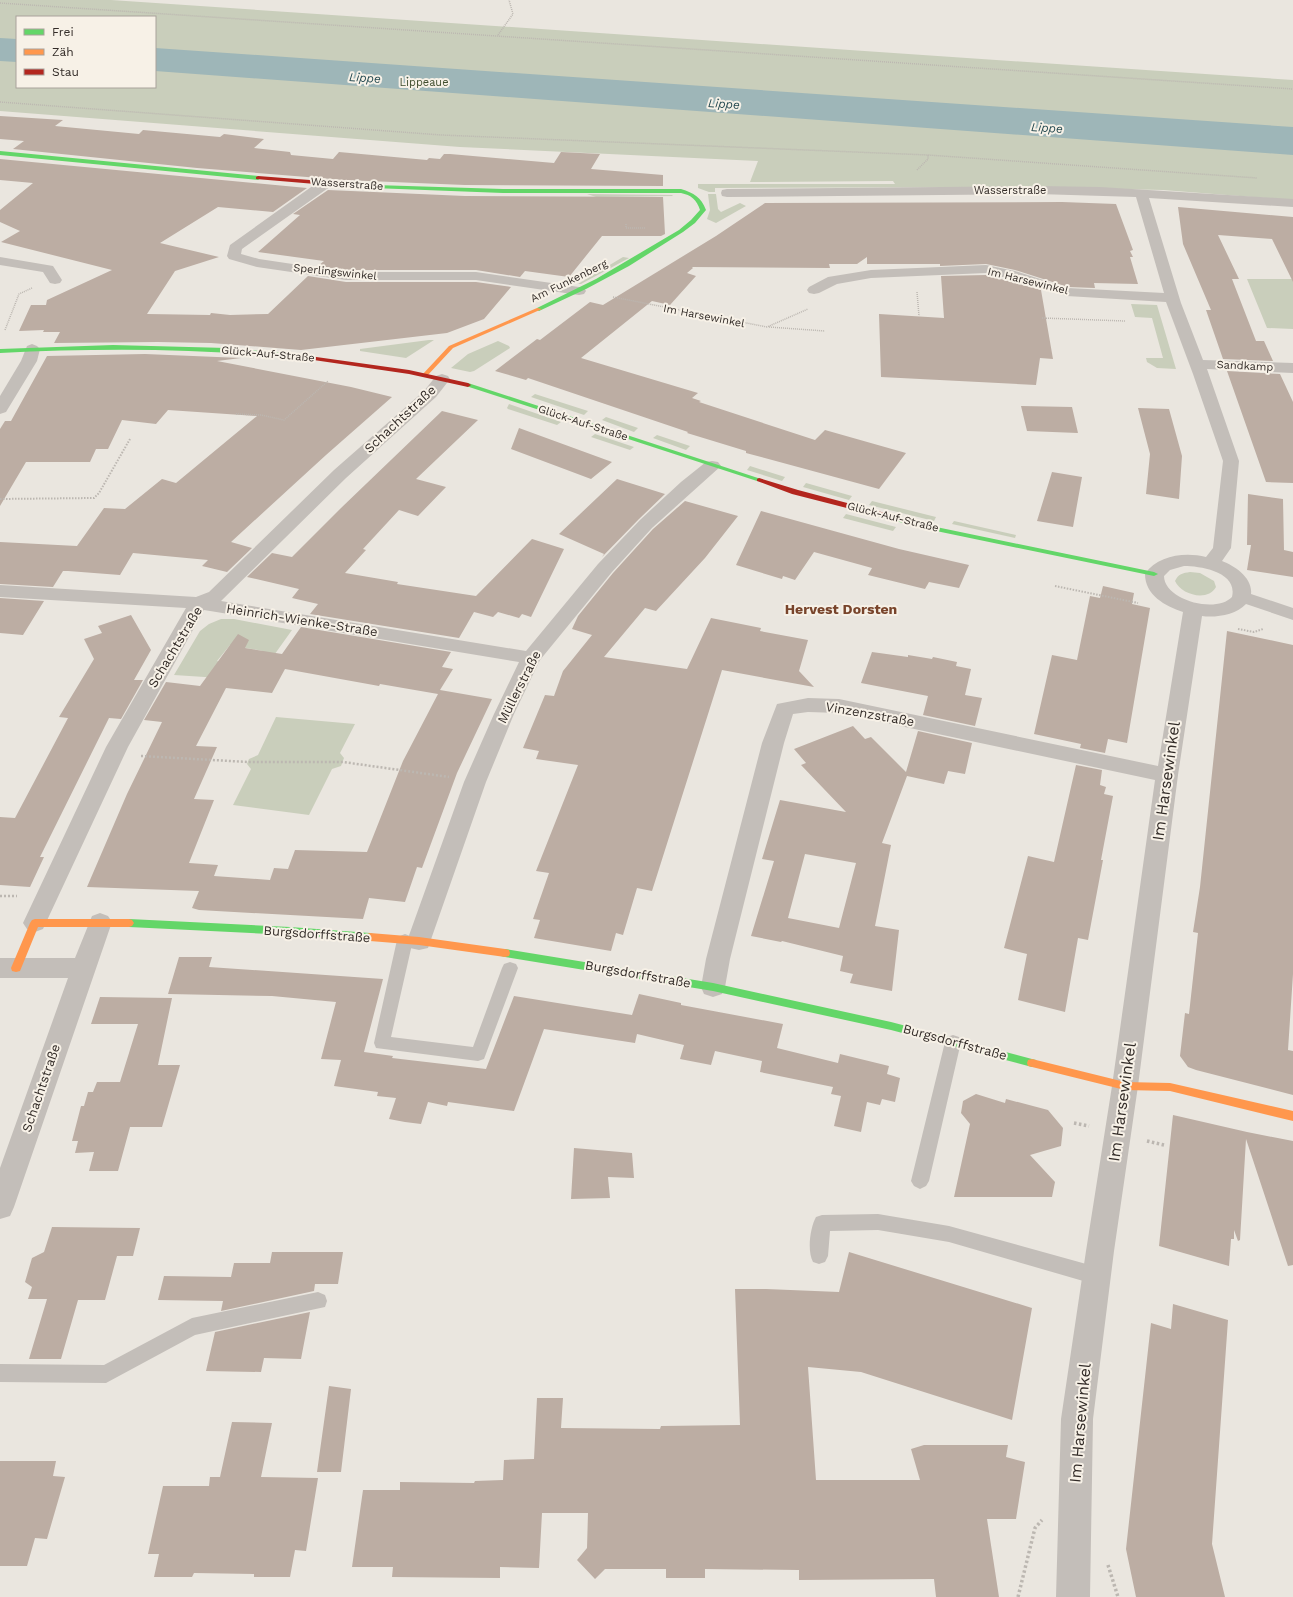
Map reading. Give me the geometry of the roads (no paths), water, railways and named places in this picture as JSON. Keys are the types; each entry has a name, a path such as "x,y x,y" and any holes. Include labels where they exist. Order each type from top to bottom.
{"street":[{"name":"Wasserstraße","path":"0,153 326,183 472,191 681,191 694,193"},
{"name":"Sperlingswinkel","path":"326,183 235,248 234,256 257,263 346,276 476,276 579,291"},
{"name":"Wasserstraße","path":"727,193 1038,190 1142,194 1293,203"},
{"name":"Am Funkenberg","path":"425,375 451,347 512,322 579,291 629,264 691,225 703,210 700,199 694,193"},
{"path":"1142,194 1142,201 1173,298 1198,364 1231,461 1222,548 1211,563"},
{"path":"0,261 48,269 55,280"},
{"name":"Im Harsewinkel","path":"814,290 833,280 871,274 986,269 1010,274 1067,292 1173,298"},
{"name":"Glück-Auf-Straße","path":"0,351 130,346 244,352 320,358 377,366 425,375 466,384 795,492 941,530 1154,574"},
{"path":"0,409 28,361 32,349"},
{"name":"Sandkamp","path":"1198,364 1293,368"},
{"name":"Schachtstraße","path":"35,923 113,756 198,604 216,596 340,474 430,394 442,379"},
{"name":"Müllerstraße","path":"412,940 475,782 504,714 531,658 605,568 646,524 687,486 712,466"},
{"path":"1182,560 1196,560 1211,563 1233,574 1240,582 1244,590 1242,597 1237,603 1229,608 1206,611 1193,609 1167,598 1158,590 1154,582 1154,574 1164,565 1182,560"},
{"name":"Heinrich-Wienke-Straße","path":"0,591 198,604 292,618 531,658"},
{"path":"1242,597 1293,614"},
{"name":"Im Harsewinkel","path":"1072,1597 1077,1419 1125,1086 1167,775 1193,609"},
{"name":"Vinzenzstraße","path":"713,987 718,959 773,743 784,709 808,705 839,706 1167,775"},
{"name":"Schachtstraße","path":"0,1207 100,922"},
{"name":"Burgsdorffstraße","path":"35,923 100,922 290,931 412,940 560,961 713,987 891,1026 1125,1086 1170,1087 1293,1116"},
{"path":"8,968 35,923"},
{"path":"8,968 83,968"}],"lane":[{"path":"412,940 382,1043 478,1054 510,968"},
{"path":"920,1181 953,1042"},
{"path":"820,1256 822,1223 878,1222 950,1234 1097,1276"},
{"path":"0,1373 106,1374 192,1327 318,1301"}],"water":[{"path":"0,38 16,39 16,62 0,61"},
{"name":"Lippe","path":"156,48 1293,127 1293,155 156,71"}],"district":[{"name":"Hervest Dorsten","path":"841,609"}],"park label":[{"name":"Lippeaue","path":"424,82"}]}
